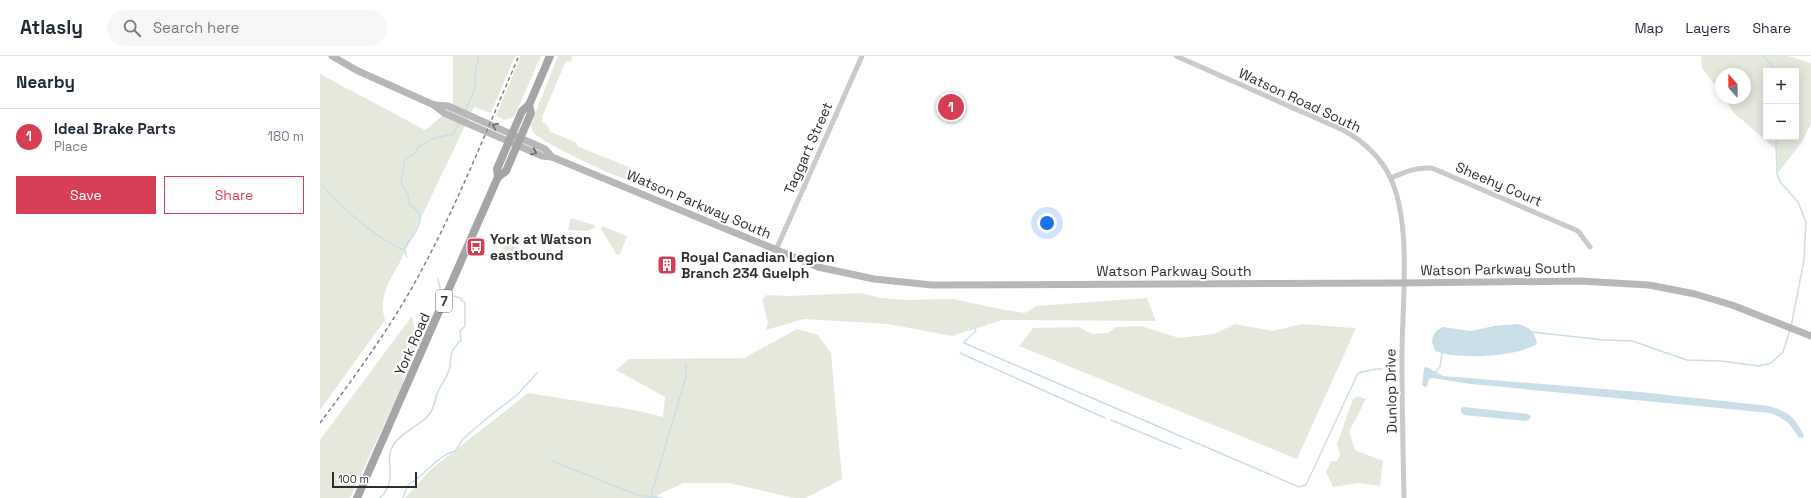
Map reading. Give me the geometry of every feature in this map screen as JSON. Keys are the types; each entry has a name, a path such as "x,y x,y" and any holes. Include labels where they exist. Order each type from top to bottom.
{"main road":[{"path":"332,56 356,70 434,105 444,113 474,126 514,140"},
{"name":"York Road","path":"357,498 498,177 497,168 531,114 529,105 550,56"},
{"path":"434,105 448,106 477,118 514,140"},
{"name":"Watson Parkway South","path":"514,140 545,149 552,157 818,267 874,280 932,285 1403,283 1580,280 1649,285 1695,294 1732,305 1811,336"}],"street":[{"name":"Taggart Street","path":"776,250 862,56"},
{"name":"Watson Road South","path":"1176,56 1343,130 1357,138 1370,150 1390,178 1400,206 1403,233 1403,283"},
{"name":"Sheehy Court","path":"1390,178 1407,170 1419,167 1432,168 1578,231 1590,247"},
{"name":"Dunlop Drive","path":"1403,283 1402,355 1404,498"}],"shaded area":[{"path":"453,56 515,56 491,113 474,107 386,290 383,304 385,320 320,410 320,74 425,130 453,107"},
{"path":"521,56 541,56 514,117 504,120 496,115"},
{"path":"558,56 572,56 571,62 566,61 542,117 542,122 546,124 551,132 577,143 577,146 636,170 640,178 638,183 617,176 584,161 552,145 533,132 531,124"},
{"path":"1701,56 1788,56 1811,63 1811,124 1801,143 1778,173 1777,150 1765,140 1799,140 1799,68 1763,68 1763,138 1734,113 1728,104 1751,104 1751,68 1715,68 1715,85 1702,68"},
{"path":"571,218 594,225 595,228 587,231 568,230"},
{"path":"602,226 627,236 620,254 617,255 601,229"},
{"path":"506,243 539,258 534,262 505,262 503,246"},
{"path":"862,293 880,298 905,300 953,299 1025,313 1036,306 1147,298 1156,321 1002,320 952,336 888,324 804,319 766,330 768,323 762,299 767,295 788,296"},
{"path":"412,316 416,337 402,386 350,498 320,498 320,440"},
{"path":"1235,324 1273,331 1302,324 1356,328 1297,459 1019,346 1033,328 1079,327 1092,334 1108,333 1116,327 1141,326 1179,338 1214,334"},
{"path":"797,329 818,335 831,353 842,479 806,498 794,498 729,483 683,483 658,495 656,498 405,498 430,470 528,393 634,410 663,417 665,397 616,370 629,359 744,358"},
{"path":"1358,396 1366,399 1349,432 1355,450 1383,461 1380,486 1359,483 1333,487 1326,472 1331,461 1337,461 1340,455 1337,444 1353,399"}],"water":[{"path":"1517,324 1528,328 1533,332 1537,344 1515,352 1486,356 1457,356 1435,351 1432,342 1436,331 1443,327 1471,331 1494,326"},
{"path":"1427,367 1443,376 1640,392 1769,406 1786,413 1794,419 1804,435 1803,438 1798,437 1793,428 1787,422 1770,413 1471,384 1432,378 1429,379 1427,386 1425,387 1422,385 1424,368"},
{"path":"1464,407 1528,414 1531,416 1530,419 1526,421 1464,415 1461,412 1461,408"}],"waterway":[{"path":"465,112 476,85 474,81 476,77 474,74 476,71 476,65 479,62 477,56"},
{"path":"1763,56 1774,68"},
{"path":"407,257 404,250 415,232 420,220 416,209 409,204 408,195 401,182 405,160 415,153 418,147 435,138 453,134 460,122"},
{"path":"1776,140 1777,174 1781,183 1798,202 1806,222 1804,260 1791,327"},
{"path":"320,183 358,221 380,237 403,250"},
{"path":"438,279 440,288"},
{"path":"380,498 386,491 389,484 390,457 394,444 402,435 423,421 431,412 438,391 449,371 452,352 461,340 460,331 465,326 465,303 460,298 454,296"},
{"path":"975,328 976,331 964,343 1299,487 1306,485 1358,373 1382,369"},
{"path":"1532,332 1604,340 1632,341 1687,360 1721,361 1759,366 1771,363 1783,352 1790,330"},
{"path":"960,353 1105,418"},
{"path":"1435,372 1440,367 1442,353"},
{"path":"662,498 652,497 652,492 686,376 686,364"},
{"path":"403,498 408,485 438,460 455,451 463,439 517,395 537,373"},
{"path":"1111,420 1181,449"},
{"path":"552,461 637,495 651,497"}],"railway":[{"path":"320,423 386,330 422,269 466,179 519,56"}],"place":[{"name":"Ideal Brake Parts","path":"951,107"},
{"name":"York at Watson eastbound","path":"476,247"},
{"name":"Royal Canadian Legion Branch 234 Guelph","path":"667,265"}]}
